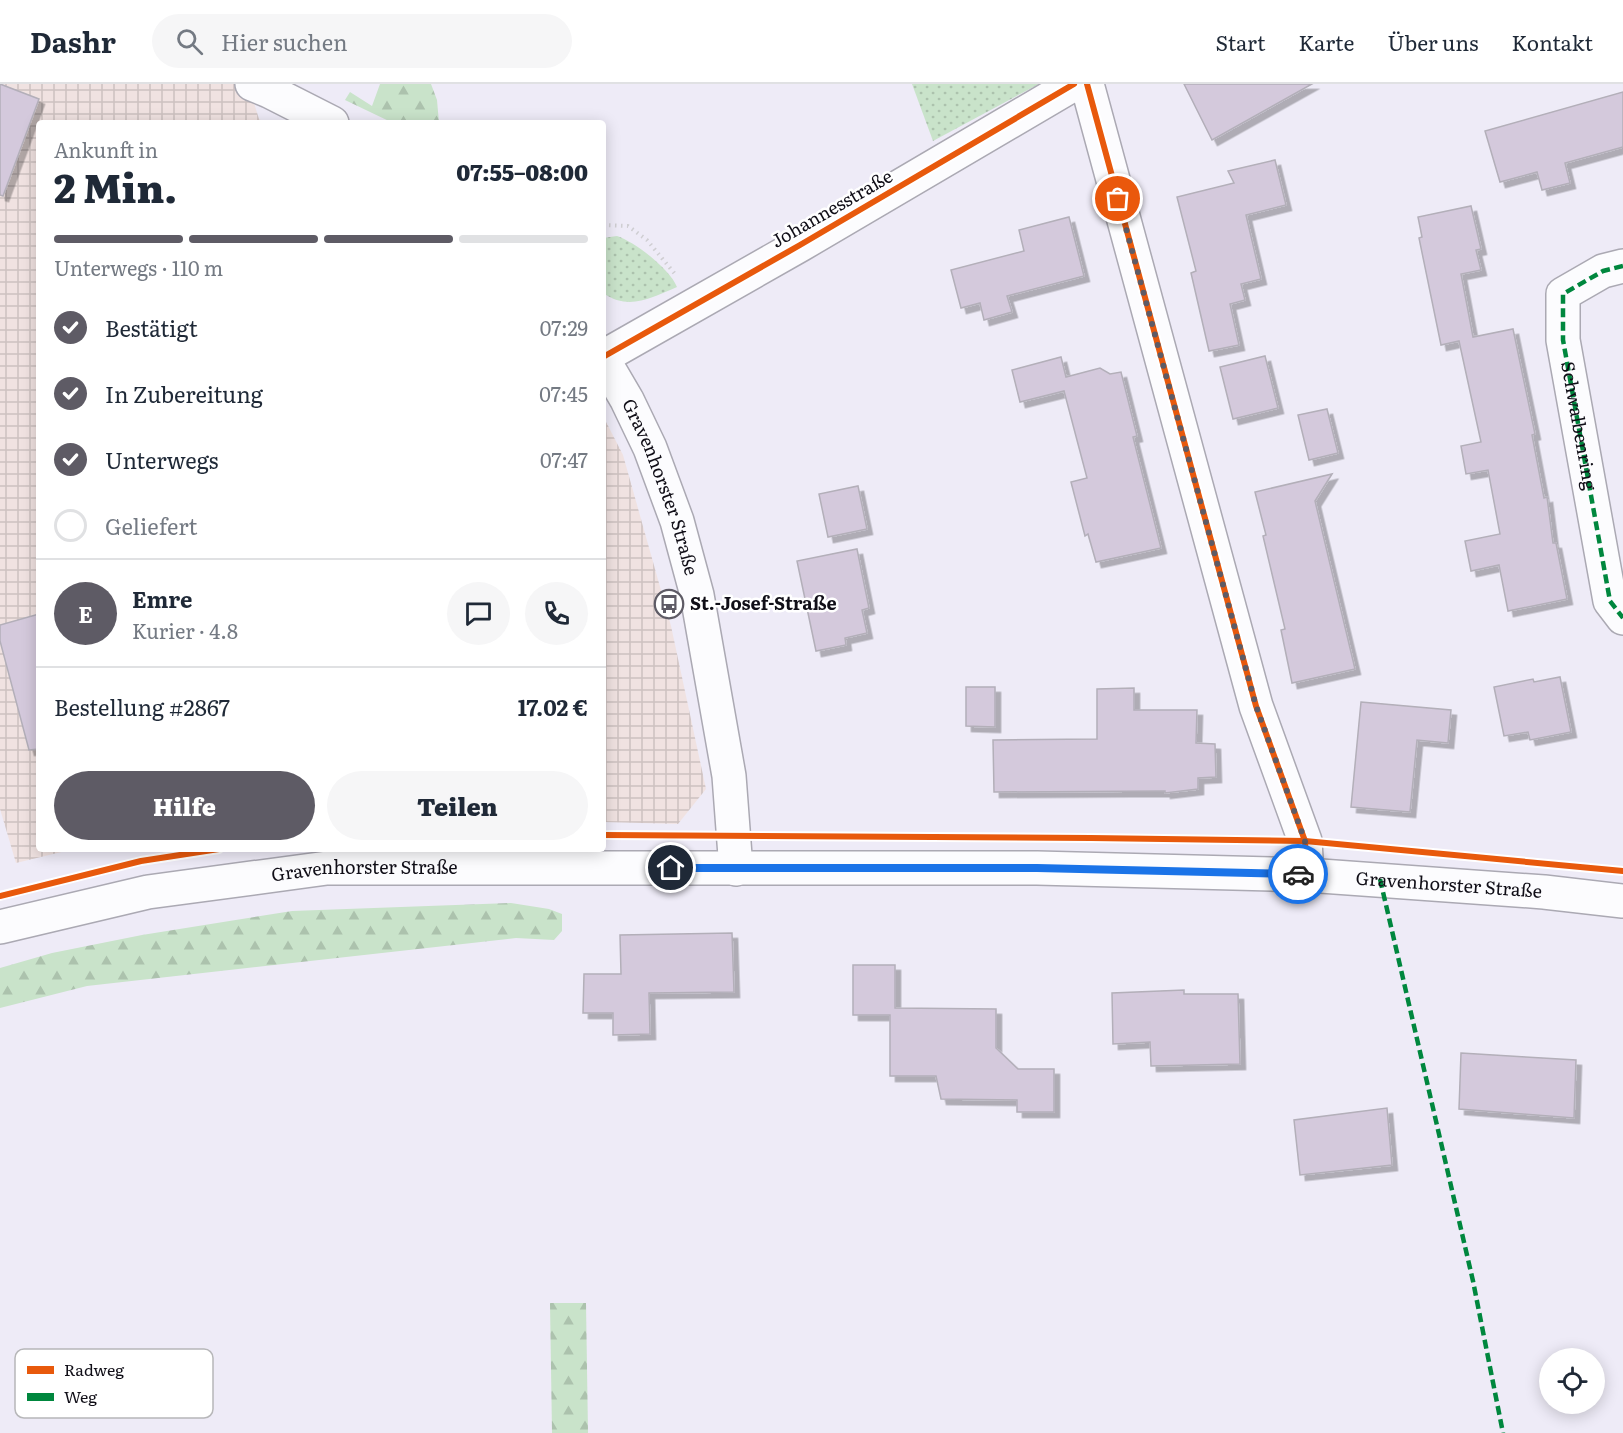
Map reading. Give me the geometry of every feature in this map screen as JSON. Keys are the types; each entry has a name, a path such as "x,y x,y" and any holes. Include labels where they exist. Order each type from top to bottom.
{"street":[{"path":"252,84 326,120"},
{"name":"Johannesstraße","path":"606,356 1074,84"},
{"path":"1087,84 1256,706 1305,841 1306,875"},
{"name":"Schwalbenring","path":"1623,266 1603,271 1563,294 1563,340 1610,601 1623,618"},
{"name":"Gravenhorster Straße","path":"606,363 650,448 677,522 697,595 729,776 736,869"},
{"name":"Gravenhorster Straße","path":"0,927 148,892 327,868 1037,868 1306,875 1532,891 1623,901"}],"path":[{"path":"606,225 628,226 647,240 673,273 687,283 699,303"}],"shaded area":[{"path":"0,84 248,84 261,120 36,120 36,852 62,852 16,863 0,809"},
{"path":"606,422 623,455 671,626 706,789 678,824 606,822"}],"green space":[{"path":"380,84 431,84 437,100 439,120 387,120 345,100 350,92 372,106"},
{"path":"912,84 1039,84 933,141"},
{"path":"617,236 633,244 667,272 677,287 640,301 631,302 606,294 606,238"},
{"path":"511,903 549,909 562,914 562,931 554,940 516,938 87,986 0,1008 0,968 52,953 142,935 292,911"},
{"path":"550,1303 586,1303 588,1433 552,1433"}],"building":[{"path":"0,84 39,99 3,196 0,195"},
{"path":"1184,84 1312,84 1212,140"},
{"path":"1623,92 1623,147 1565,163 1570,183 1542,190 1537,172 1500,182 1485,131"},
{"path":"1275,160 1286,205 1246,215 1261,279 1241,284 1245,300 1230,304 1239,345 1209,351 1191,273 1196,271 1177,197 1234,183 1228,171"},
{"path":"1471,206 1481,249 1476,250 1481,270 1461,274 1473,337 1513,329 1535,434 1532,435 1544,498 1547,497 1553,543 1556,543 1567,599 1508,611 1499,565 1471,571 1465,541 1500,534 1488,470 1466,474 1461,446 1481,442 1459,341 1441,345 1419,238 1422,237 1418,217"},
{"path":"1069,217 1084,276 1007,296 1012,312 984,320 980,303 961,308 951,270 1024,251 1019,230"},
{"path":"1265,356 1278,408 1233,419 1220,367"},
{"path":"1061,357 1066,377 1100,368 1110,374 1121,372 1137,436 1133,437 1161,548 1096,562 1088,534 1085,536 1071,482 1087,478 1064,391 1020,402 1012,370"},
{"path":"1327,409 1338,453 1309,460 1298,415"},
{"path":"1332,474 1315,501 1355,669 1292,683 1281,630 1285,629 1255,492"},
{"path":"858,486 867,529 828,537 819,494"},
{"path":"857,549 869,608 862,610 867,633 845,638 846,645 816,651 797,561"},
{"path":"36,615 36,749 29,750 0,641 0,625"},
{"path":"1560,677 1571,732 1530,740 1528,732 1504,736 1494,687 1533,679 1534,682"},
{"path":"966,687 995,687 995,727 966,726"},
{"path":"1134,688 1134,710 1197,710 1196,743 1215,744 1216,777 1198,778 1198,789 1165,793 1165,791 994,792 993,740 1097,739 1097,689"},
{"path":"1361,702 1451,710 1448,743 1417,740 1410,812 1351,807"},
{"path":"732,933 734,992 649,993 650,1034 613,1035 613,1013 583,1013 584,974 621,974 620,935"},
{"path":"853,965 895,965 895,1008 996,1009 996,1048 1018,1069 1054,1069 1054,1112 1017,1112 1017,1100 941,1099 936,1076 890,1076 890,1015 853,1015"},
{"path":"1184,990 1184,994 1238,994 1240,1064 1151,1066 1150,1042 1113,1044 1112,993"},
{"path":"1461,1053 1576,1060 1574,1118 1459,1109"},
{"path":"1387,1108 1392,1165 1300,1175 1294,1120"}],"marked path":[{"path":"1623,266 1603,271 1563,294 1563,340 1610,601 1623,618"},
{"path":"1380,879 1473,1281 1503,1433"}],"cycle path":[{"path":"606,355 800,245 1074,84"},
{"path":"1087,84 1256,706 1305,841 1307,875"},
{"path":"606,835 1305,841 1623,871"},
{"path":"0,896 141,861 200,852"}],"way so far":[{"path":"1118,199 1256,706 1305,841 1306,875 1298,874"}],"place":[{"name":"St.-Josef-Straße","path":"669,604"}],"route":[{"path":"671,868 1037,868 1298,874"}]}
